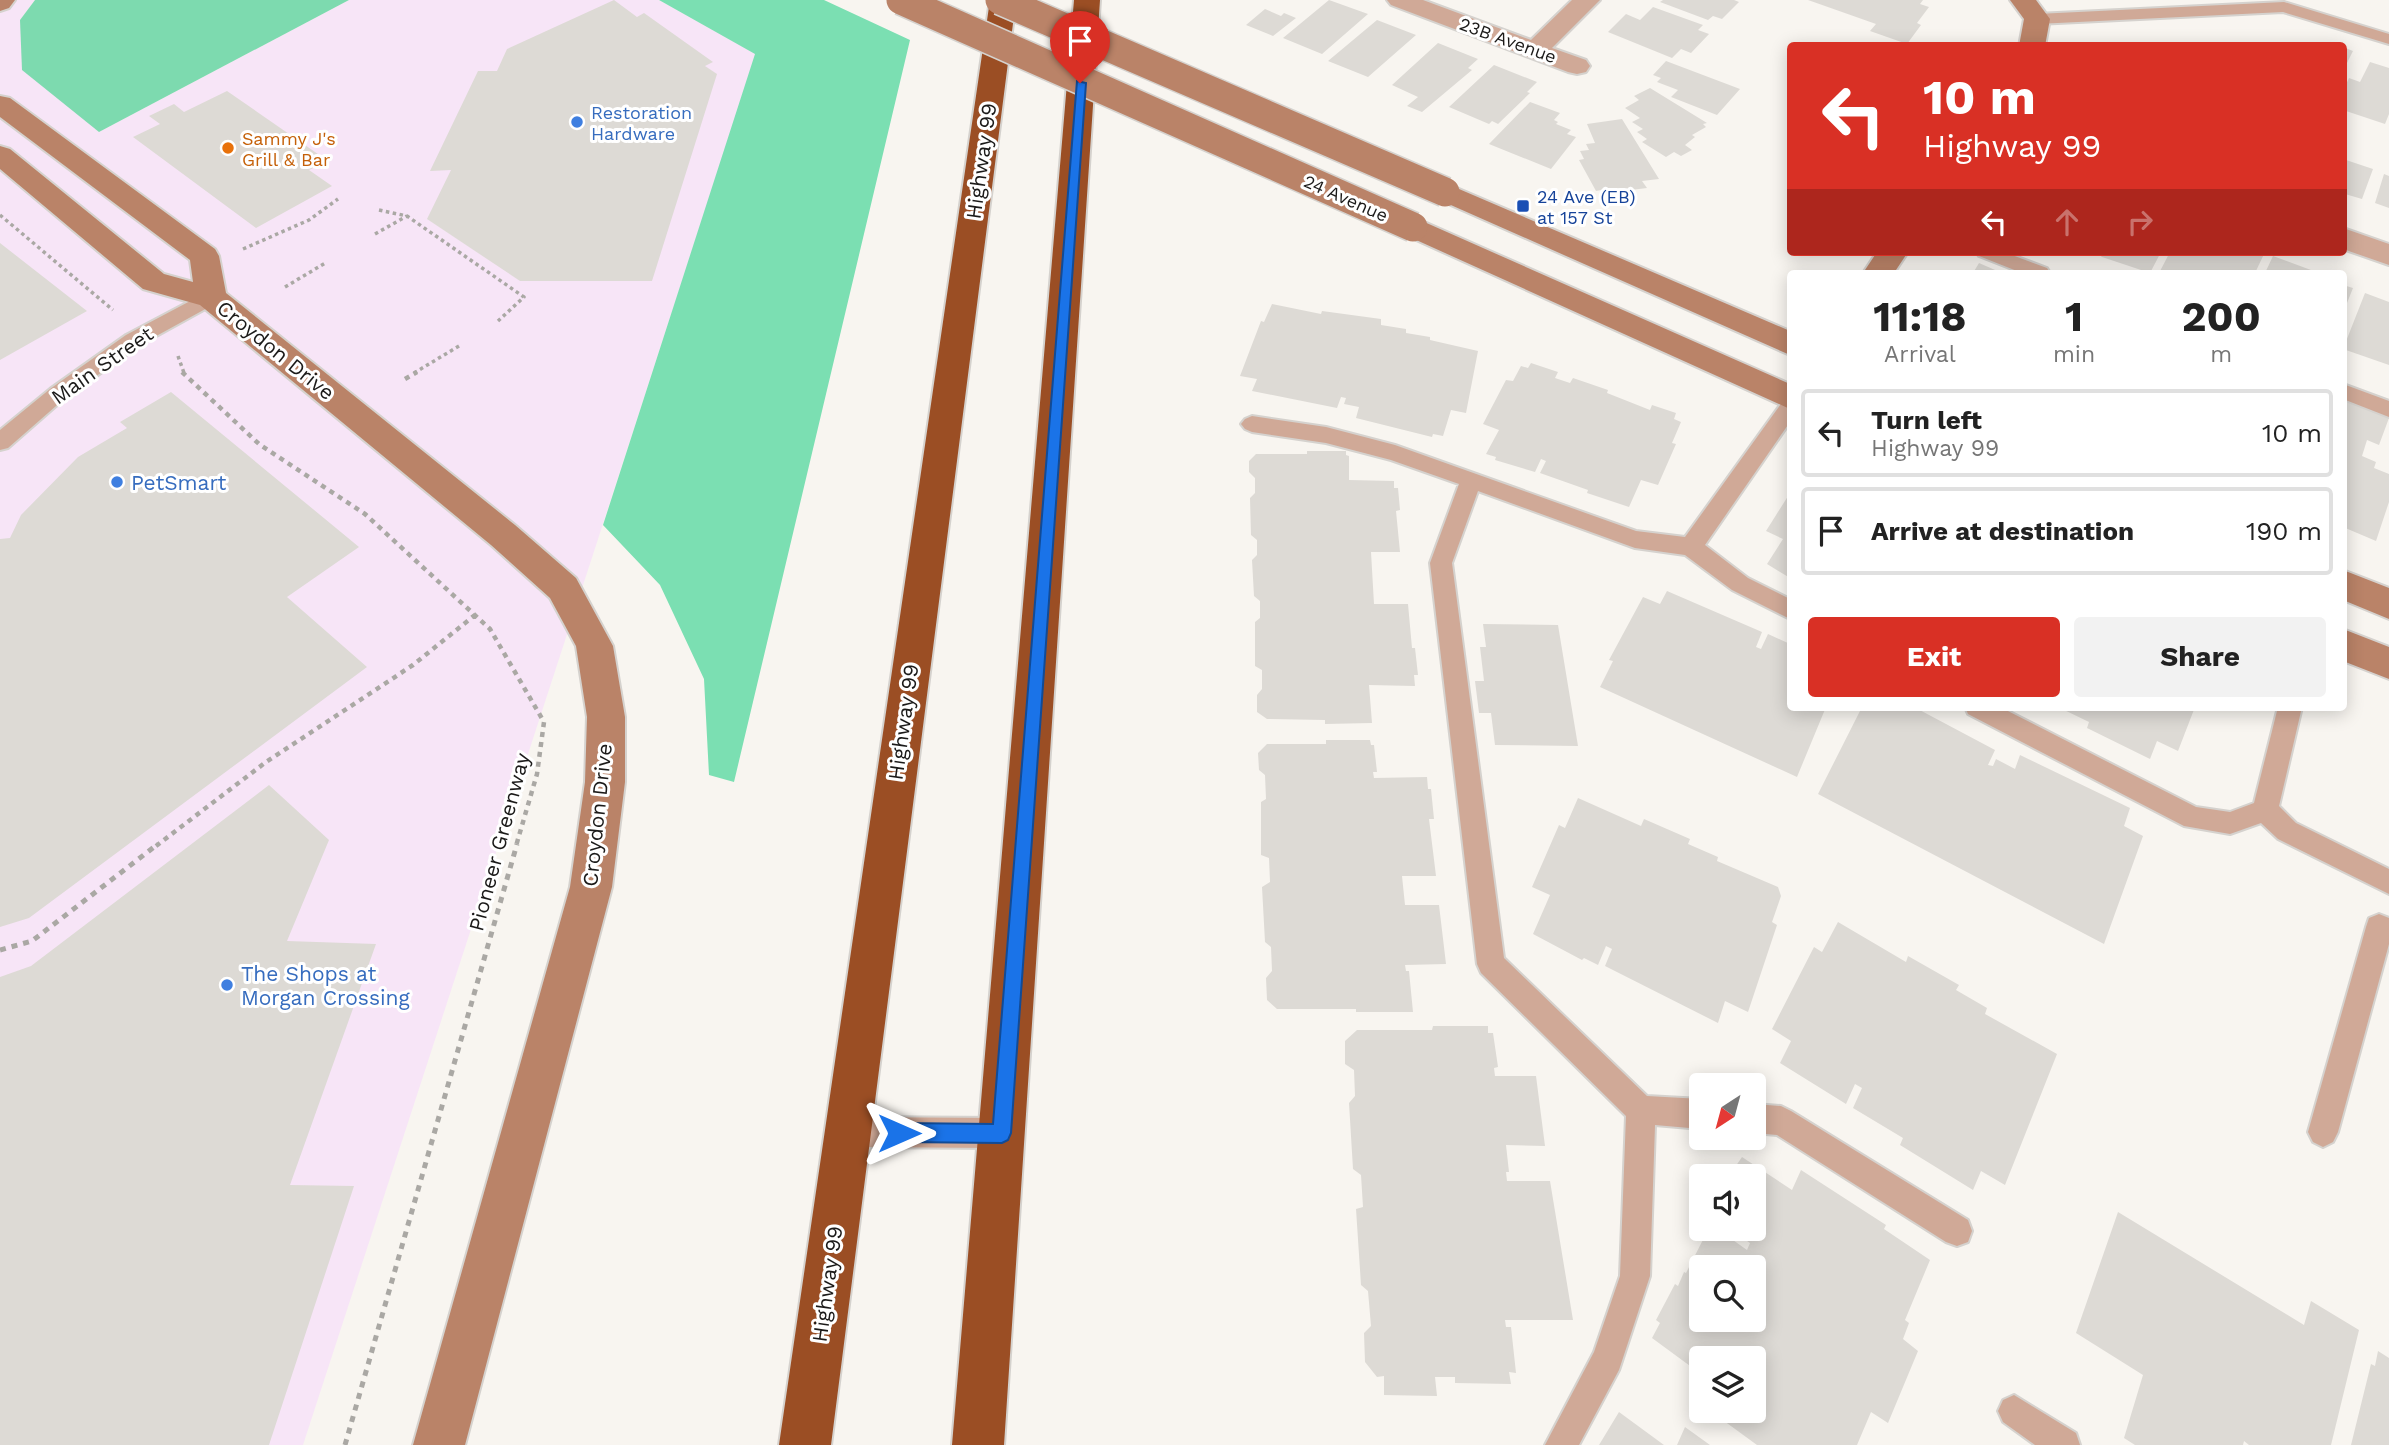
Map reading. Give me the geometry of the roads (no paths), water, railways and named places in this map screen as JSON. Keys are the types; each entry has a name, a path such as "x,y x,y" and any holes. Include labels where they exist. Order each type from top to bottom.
{"highway":[{"name":"Highway 99","path":"805,1445 1002,0"},
{"path":"978,1445 1087,0"}],"main road":[{"name":"24 Avenue","path":"901,0 1787,396"},
{"path":"1002,0 1787,343"},
{"path":"2030,9 2032,42"},
{"name":"Croydon Drive","path":"0,104 204,256 211,297"},
{"name":"Croydon Drive","path":"0,155 154,282 211,297 503,535 563,588 594,646 606,717 606,756 591,887 439,1445"},
{"path":"2347,586 2389,604"},
{"path":"2347,624 2389,634"},
{"path":"2347,646 2389,664"}],"street":[{"name":"23B Avenue","path":"1400,0 1577,66"},
{"path":"1536,49 1587,0"},
{"path":"2347,240 2389,255"}],"lane":[{"path":"2030,9 2284,3 2389,38"},
{"path":"1996,256 2032,270"},
{"name":"Main Street","path":"0,442 57,394 133,340 211,297"},
{"path":"2347,393 2389,409"},
{"path":"1691,547 1787,410"},
{"path":"1252,424 1326,435 1395,453 1635,539 1691,547 1740,584 1787,608"},
{"path":"1471,481 1441,563 1491,964 1641,1110 1689,1113"},
{"path":"1986,711 2193,818 2230,823 2265,810"},
{"path":"2265,810 2289,711"},
{"path":"2265,810 2287,831 2389,882"},
{"path":"2323,1132 2379,927 2389,931"},
{"path":"1561,1445 1608,1359 1635,1276 1641,1110"},
{"path":"1766,1120 1781,1121 1957,1231"},
{"path":"847,1132 1002,1133"},
{"path":"2014,1411 2064,1445"}],"place":[{"name":"Restoration Hardware","path":"577,122"},
{"name":"Sammy J's Grill & Bar","path":"228,148"},
{"name":"24 Ave (EB) at 157 St","path":"1523,206"},
{"name":"PetSmart","path":"117,482"},
{"name":"The Shops at Morgan Crossing","path":"227,985"}]}
